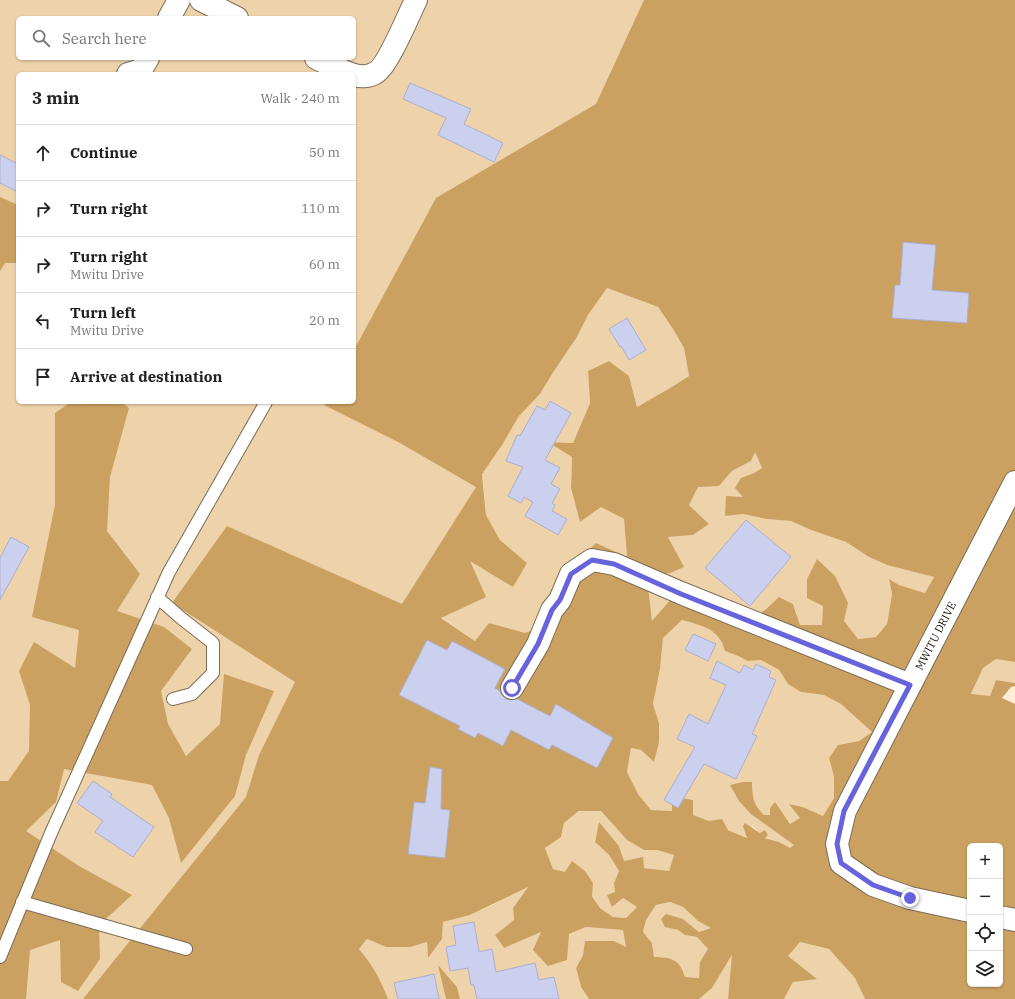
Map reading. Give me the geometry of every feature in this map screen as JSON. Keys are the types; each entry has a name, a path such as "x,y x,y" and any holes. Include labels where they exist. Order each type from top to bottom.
{"street":[{"path":"170,16 179,0"},
{"path":"201,0 233,16"},
{"path":"356,76 360,77 376,73 386,61 416,0"},
{"path":"134,72 141,70 147,60"},
{"path":"320,60 343,72"},
{"name":"MWITU DRIVE","path":"967,910 910,898 873,885 841,863 837,844 844,811 1015,482"},
{"path":"512,688 538,644 552,610 560,600 571,574 592,560 614,564 681,594 910,685"},
{"path":"1003,918 1015,920"}],"lane":[{"path":"0,957 50,833 157,597 169,572 265,404"},
{"path":"157,597 213,643 213,673 192,694 173,699"},
{"path":"22,902 186,949"}],"shaded area":[{"path":"0,0 724,0 502,445 519,416 540,394 577,337 588,315 607,288 658,307 684,348 689,376 637,407 629,376 609,361 588,371 590,403 573,443 549,442 572,457 571,488 580,522 601,507 624,519 627,557 547,625 525,634 489,623 475,641 441,617 469,561 527,563 500,540 486,515 483,477 216,999 0,999"},
{"path":"644,0 1015,0 1015,662 996,659 983,668 971,694 990,696 996,680 1015,683 1015,686 1011,687 1002,698 1015,704 1015,999 865,999 855,978 829,949 800,942 788,956 817,979 793,982 784,999 728,999 732,955 712,988 699,999 589,999 581,987 576,968 583,955 585,941 614,941 626,947 623,930 586,927 569,934 567,960 548,966 533,950 541,932 504,948 495,935 514,920 513,908 528,887 470,915 443,922 442,939 428,958 427,942 410,947 386,947 367,939 359,949 376,972 388,999 83,999 246,797 259,755 295,682 172,603 227,526 402,604 476,487 400,443 324,405 356,404 356,346 436,198 596,104","holes":["607,288 658,307 684,348 689,376 637,407 629,376 609,361 588,371 590,403 573,443 548,442 572,457 571,488 580,522 601,507 624,519 627,557 596,543 574,564 547,625 525,633 489,623 475,641 441,618 486,597 470,561 513,587 527,563 500,540 486,515 482,474 502,445 519,416 540,394 577,337 588,315","755,452 762,468 741,478 735,488 743,497 726,496 725,516 743,514 766,519 791,521 811,530 846,542 869,557 887,565 934,577 925,593 899,585 889,579 892,594 887,624 876,637 858,639 844,621 848,603 835,576 817,559 807,579 807,598 823,606 822,625 800,625 793,604 779,597 742,627 672,598 652,621 647,578 670,573 684,567 668,537 693,535 709,524 689,505 698,487 719,486 732,471 751,461","682,620 709,629 719,637 725,651 748,661 761,660 779,670 788,684 801,692 824,695 841,704 872,732 859,741 838,745 829,758 834,777 834,798 823,816 803,807 789,804 800,818 790,824 775,802 770,808 770,815 764,815 760,811 755,804 752,791 752,782 743,782 730,785 739,801 751,814 794,845 790,848 779,842 765,838 768,835 765,830 760,833 745,823 743,826 747,838 728,830 722,819 709,821 693,815 693,800 672,796 672,811 651,810 638,794 627,772 631,748 641,750 654,762 659,742 659,723 653,704 660,669 663,638","579,811 601,811 627,840 644,850 657,850 674,855 669,871 644,868 643,857 624,861 619,846 599,822 595,842 609,855 619,871 614,883 615,892 607,895 612,907 623,898 637,907 626,918 613,917 600,908 592,896 593,883 585,871 572,861 565,872 553,869 545,848 561,837 564,823","670,902 683,907 698,921 711,928 699,932 683,919 666,914 661,919 665,927 678,930 685,935 697,937 708,949 700,962 699,978 685,977 678,963 670,959 654,957 652,943 643,932 646,920 656,905"]},
{"path":"0,197 16,204 16,263 5,263 0,271"},
{"path":"68,404 124,404 129,408 110,477 107,531 140,574 117,611 164,627 192,649 161,691 168,724 186,756 220,724 224,674 274,691 246,755 235,796 181,863 169,818 152,785 64,769 56,802 26,831 79,866 132,895 99,925 100,959 78,991 61,982 60,940 30,950 26,999 0,999 0,781 8,781 29,751 30,705 19,671 34,642 75,668 79,630 32,617 55,505 55,413"},
{"path":"755,451 762,468 741,478 743,497 725,516 743,514 766,519 791,521 811,530 846,542 869,557 887,565 934,577 925,593 899,585 889,580 892,594 887,624 876,637 858,639 843,621 848,603 817,559 807,579 823,606 822,625 800,625 793,604 779,597 742,627 710,612 652,621 647,578 670,573 671,544 668,537 693,535 709,524 689,505 698,486 719,486 732,471 751,461"},
{"path":"682,620 709,629 719,637 725,651 748,661 761,660 779,670 788,684 801,692 824,695 841,704 872,732 859,741 838,745 829,758 834,777 834,798 823,816 803,807 790,804 801,818 790,824 775,803 770,815 764,815 758,810 752,795 730,785 769,827 794,845 790,849 779,842 765,837 752,826 748,838 693,815 693,800 672,796 672,811 651,810 638,794 627,772 631,748 641,750 654,762 659,723 653,704 660,669 663,638"},
{"path":"996,659 1015,662 1015,683 996,680 990,696 971,695 983,668"},
{"path":"580,811 601,811 627,840 644,850 657,850 674,855 669,871 644,868 624,861 619,846 599,823 595,842 609,855 619,871 614,883 615,893 607,895 623,898 637,907 626,918 613,917 600,908 572,862 565,873 553,869 545,848 561,837 564,823"},
{"path":"529,886 513,908 514,920 495,935 504,948 541,932 569,934 586,927 623,930 627,947 585,941 583,955 576,968 581,987 589,999 460,999 457,987 439,966 446,999 388,999 376,972 359,949 367,939 386,947 410,947 427,942 428,957 442,939 443,922 470,915"},
{"path":"670,902 683,907 698,921 712,928 699,932 683,919 665,927 678,930 685,935 697,937 708,949 701,962 699,978 685,977 682,968 663,957 654,957 652,943 643,932 646,920 656,905"},
{"path":"800,942 829,949 855,978 865,999 784,999 793,982 788,956"},
{"path":"733,954 728,999 699,999 712,988"},
{"path":"438,965 457,987 460,999 446,999"}],"building":[{"path":"410,83 471,109 464,124 503,143 494,162 438,135 446,118 403,99"},
{"path":"0,155 16,163 16,191 0,183"},
{"path":"903,242 936,245 932,290 969,293 967,323 892,318 895,285 900,285"},
{"path":"627,318 646,350 629,360 609,329"},
{"path":"550,401 571,413 545,460 560,468 551,484 560,489 552,503 555,505 552,511 567,519 558,535 525,516 533,502 524,497 521,503 508,496 523,467 506,461 517,435 520,436 537,406 545,410"},
{"path":"746,520 791,557 750,606 705,568"},
{"path":"11,537 29,547 0,600 0,558"},
{"path":"693,634 716,644 708,661 685,650"},
{"path":"427,640 447,650 452,641 505,669 495,688 500,691 506,699 517,699 550,716 556,704 613,738 597,768 552,745 549,750 511,730 503,746 478,733 475,738 458,729 460,726 399,695"},
{"path":"717,661 740,673 744,665 753,670 756,664 771,671 769,677 776,680 752,734 757,736 736,779 704,764 678,808 664,800 695,747 677,739 689,714 708,724 726,685 710,678"},
{"path":"430,767 442,769 441,809 450,810 445,858 408,854 414,802 425,803"},
{"path":"93,781 112,794 110,797 154,827 133,857 95,832 103,821 77,803"},
{"path":"474,922 479,952 492,949 496,972 535,963 539,980 554,977 559,999 477,999 474,985 471,985 468,968 450,971 446,947 456,945 453,926"},
{"path":"434,974 439,999 398,999 394,983"}],"route":[{"path":"512,688 538,644 552,610 560,600 571,574 592,560 614,564 681,594 910,685 844,811 837,844 841,863 873,885 910,898"}]}
